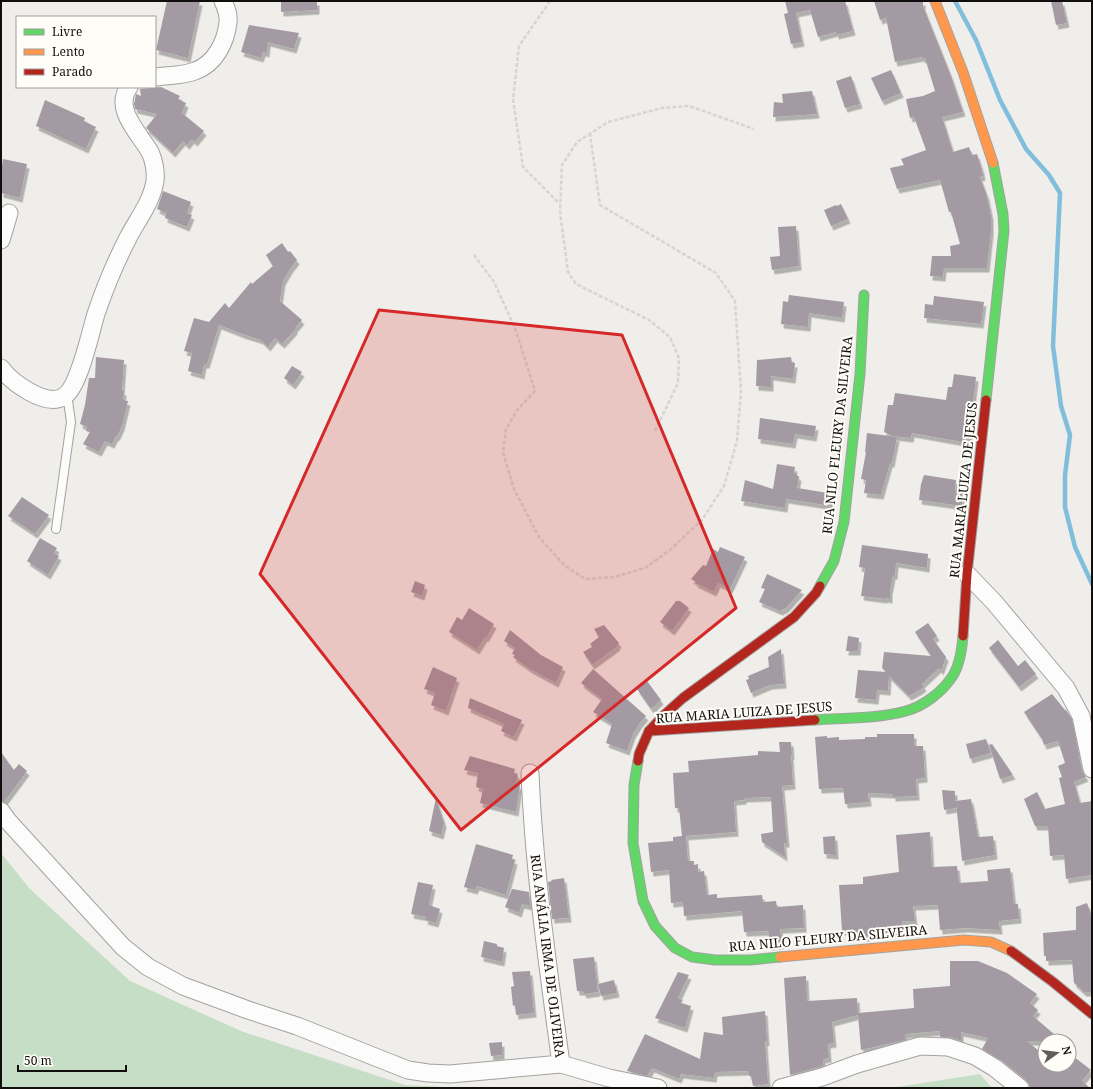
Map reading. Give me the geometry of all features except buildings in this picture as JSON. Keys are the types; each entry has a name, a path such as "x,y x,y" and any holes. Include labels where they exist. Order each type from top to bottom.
{"street":[{"path":"156,77 196,71 208,65 214,59 225,36 228,22 227,11 223,1"},
{"name":"RUA MARIA LUIZA DE JESUS","path":"649,731 877,716 907,711 932,698 953,676 962,650 968,574 1004,226 1001,201 994,167 963,72 935,1"},
{"path":"2,374 34,394 46,399 54,400 62,398 73,388 96,314 116,264 151,196 155,182 155,170 150,153 132,126 124,107 125,94 129,88"},
{"path":"1,240 9,213"},
{"name":"RUA NILO FLEURY DA SILVEIRA","path":"864,295 860,374 845,514 834,561 816,593 794,617 683,698 649,731 639,754 634,785 633,843 643,901 655,926 675,948 692,957 715,960 750,960 964,940 991,942 1013,952 1092,1014"},
{"path":"968,574 994,602 1066,688 1086,719 1092,769"},
{"name":"RUA ANÁLIA IRMA DE OLIVEIRA","path":"530,773 538,884 561,1064 609,1078 658,1088"},
{"path":"1,811 8,821 123,947 148,967 183,986 297,1026 408,1070 428,1074 450,1074 561,1064"},
{"path":"781,1088 790,1087 856,1064 920,1046 948,1047 975,1056 995,1068 1020,1088"}],"lane":[{"path":"56,529 71,422 67,394"}],"path":[{"path":"550,1 519,46 512,99 523,167 560,203"},
{"path":"655,431 678,383 678,358 670,337 649,320 576,284 568,272 563,240 560,203 562,165 577,142 608,122 662,108 689,106 754,129"},
{"path":"474,255 494,282 515,328 535,391 518,409 506,429 504,452 514,489 539,537 564,565 585,579 614,577 645,568 670,550 702,520 724,486 736,441 741,392 735,301 716,273 600,205 590,134"}],"highlighted area":[{"path":"379,310 622,335 736,608 461,830 260,574"}],"green space":[{"path":"1,853 29,888 130,981 241,1031 405,1085 466,1088 1,1088"},
{"path":"980,1074 992,1088 891,1088"}],"waterway":[{"path":"955,1 976,40 1000,100 1026,149 1049,175 1060,193 1053,346 1061,406 1070,435 1065,475 1065,507 1075,547 1092,584"}],"traffic: fast":[{"path":"986,400 1004,231 1003,214 993,163"},
{"path":"820,586 834,561 844,522 860,374 864,295"},
{"path":"815,720 884,716 906,711 919,706 938,693 952,677 961,652 963,636"},
{"path":"638,761 634,785 633,843 643,901 655,926 675,948 692,957 715,960 750,960 780,957"}],"traffic: slow":[{"path":"935,1 963,72 993,163"},
{"path":"780,957 964,940 991,942 1011,951"}],"traffic: jam":[{"path":"963,636 967,574 986,400"},
{"path":"638,761 639,754 649,731 664,715 683,698 794,617 816,593 820,586"},
{"path":"649,731 815,720"},
{"path":"1011,951 1053,982 1092,1014"}]}
